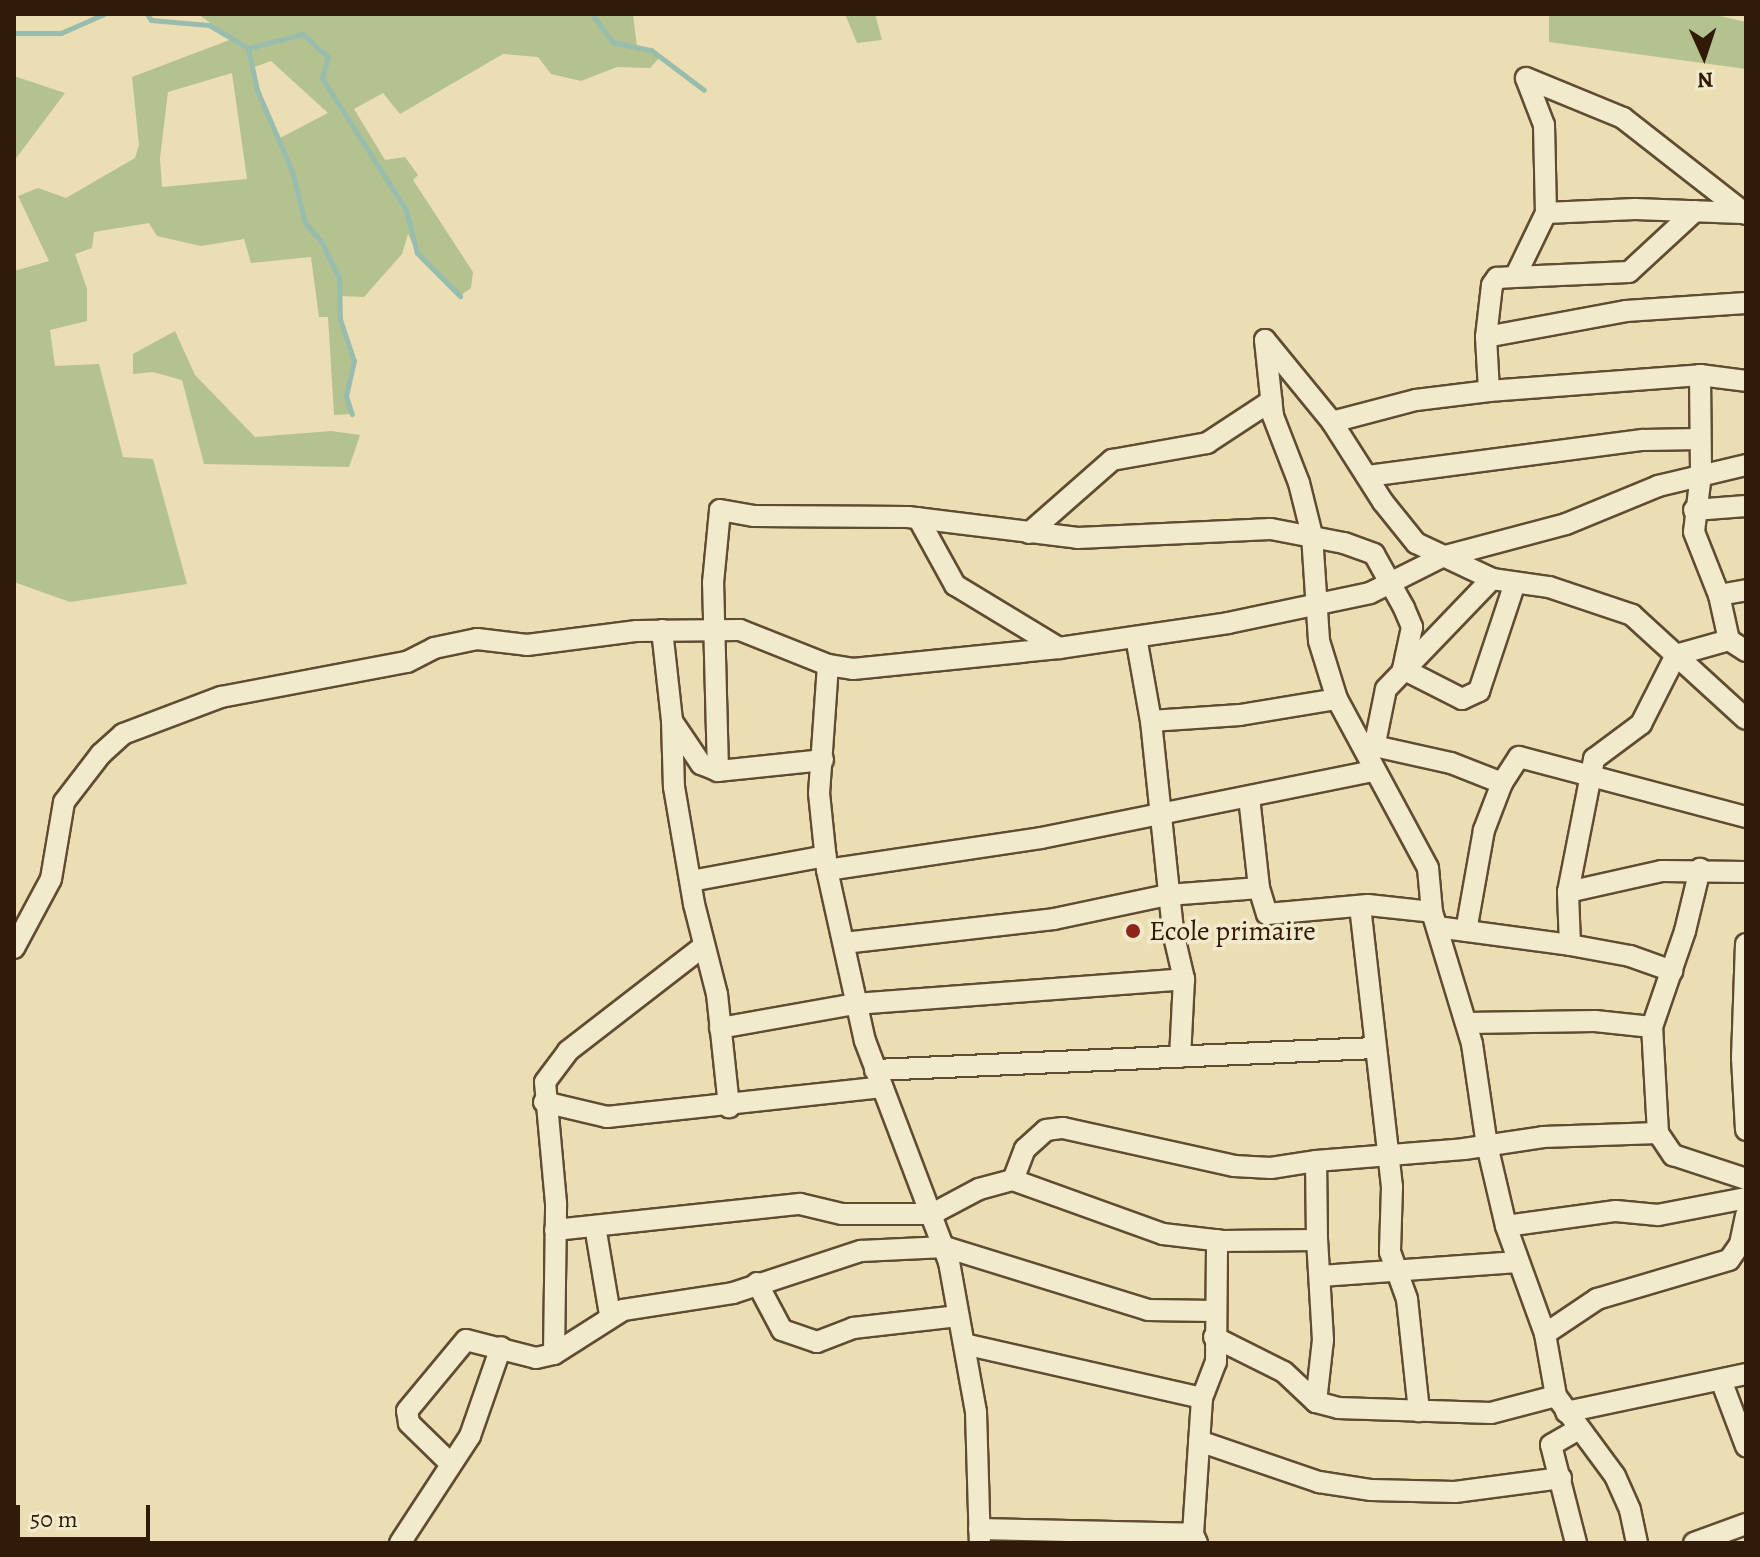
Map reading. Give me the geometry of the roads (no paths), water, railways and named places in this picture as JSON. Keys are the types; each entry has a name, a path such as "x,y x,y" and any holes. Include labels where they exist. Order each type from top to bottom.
{"street":[{"path":"1515,277 1546,213 1544,125 1526,78 1623,118 1745,213"},
{"path":"1489,391 1486,337 1493,281 1515,277 1629,272 1695,211"},
{"path":"1546,213 1745,213"},
{"path":"1486,337 1626,311 1746,303"},
{"path":"1637,1543 1625,1497 1561,1404 1545,1334 1506,1226 1487,1145 1467,1023 1434,920 1425,860 1374,771 1368,743 1337,699 1316,630 1318,604 1312,535 1271,401 1265,340 1332,422 1404,531 1442,557 1492,579 1610,605 1648,626 1746,719"},
{"path":"1676,655 1737,646 1697,542 1694,510 1701,474 1700,375"},
{"path":"1332,422 1416,400 1489,391 1700,375 1746,381"},
{"path":"1029,533 1112,460 1207,443 1271,401"},
{"path":"1368,476 1643,440 1700,439"},
{"path":"14,948 51,879 64,802 123,734 221,697 407,662 456,642 477,639 527,645 662,630 714,628 746,631 828,665 903,666 1136,637 1318,604 1390,585 1442,557 1566,524 1701,474 1746,465"},
{"path":"1694,510 1746,506"},
{"path":"718,771 714,628 720,510 754,516 918,518 1029,533 1130,539 1271,529 1312,535 1367,549 1412,627 1403,669"},
{"path":"918,518 955,585 1059,648"},
{"path":"1368,743 1383,696 1403,669 1492,579"},
{"path":"1403,669 1462,699 1479,691 1515,583"},
{"path":"1719,595 1746,590"},
{"path":"662,630 672,721 674,787 720,1028 729,1107"},
{"path":"1136,637 1151,721 1168,895 1184,979 1180,1057"},
{"path":"1570,945 1568,892 1587,779 1594,759 1641,724 1676,655"},
{"path":"828,665 819,815 827,863 855,1004 879,1079 945,1247 976,1412 979,1536 1195,1538 1202,1398 1216,1362 1217,1240"},
{"path":"1151,721 1256,713 1337,699"},
{"path":"672,721 705,768 718,771 823,760"},
{"path":"1368,743 1502,783"},
{"path":"1466,931 1484,830 1502,783 1517,757 1587,779 1654,791 1746,817"},
{"path":"691,881 1041,838 1158,811 1249,797 1374,771"},
{"path":"1249,797 1259,888 1264,911 1273,916 1360,906 1434,920 1466,931 1630,956 1672,971"},
{"path":"1568,892 1662,871 1700,869 1746,872"},
{"path":"1700,869 1672,971 1652,1027 1658,1133 1673,1155 1746,1179"},
{"path":"844,943 1054,919 1168,895 1259,888"},
{"path":"1360,906 1386,1152 1394,1273 1403,1282 1407,1299 1419,1411"},
{"path":"1746,944 1742,1058 1746,1130"},
{"path":"554,1354 555,1230 545,1082 568,1051 704,946"},
{"path":"720,1028 855,1004 1184,979"},
{"path":"1467,1023 1595,1021 1652,1027"},
{"path":"544,1102 607,1117 729,1107 879,1079 1180,1057 1375,1048"},
{"path":"1013,1180 1025,1149 1046,1130 1063,1128 1234,1166 1271,1168 1386,1152 1487,1145 1529,1138 1658,1133"},
{"path":"1316,1161 1323,1340 1316,1402"},
{"path":"555,1230 800,1204 842,1214 932,1214 979,1189 1013,1180 1163,1234 1217,1240 1317,1240"},
{"path":"1506,1226 1616,1211 1658,1215 1746,1198"},
{"path":"1545,1334 1597,1299 1729,1260 1740,1244 1746,1215"},
{"path":"595,1226 610,1315"},
{"path":"451,1464 409,1423 407,1411 466,1340 536,1358 554,1354 610,1315 711,1298 861,1251 945,1247 1148,1310 1215,1311"},
{"path":"1321,1276 1518,1262"},
{"path":"757,1283 782,1330 817,1342 853,1328 958,1316"},
{"path":"1214,1337 1284,1372 1316,1402 1419,1411 1491,1413 1605,1400 1746,1374"},
{"path":"964,1344 1202,1398"},
{"path":"400,1543 470,1436 501,1347"},
{"path":"1721,1380 1746,1446"},
{"path":"1576,1543 1552,1440 1579,1429"},
{"path":"1199,1441 1319,1482 1371,1490 1455,1492 1561,1478"},
{"path":"1694,1543 1746,1524"}],"waterway":[{"path":"14,33 61,33 104,14"},
{"path":"147,14 151,20 209,25 248,48 257,90 292,171 305,223 321,241 339,278 340,319 354,361 346,396 352,414"},
{"path":"592,14 612,42 651,50 704,90"},
{"path":"248,48 303,34 328,57 322,78 406,210 417,253 460,296"}],"place":[{"name":"Ecole primaire","path":"1133,931"}]}
